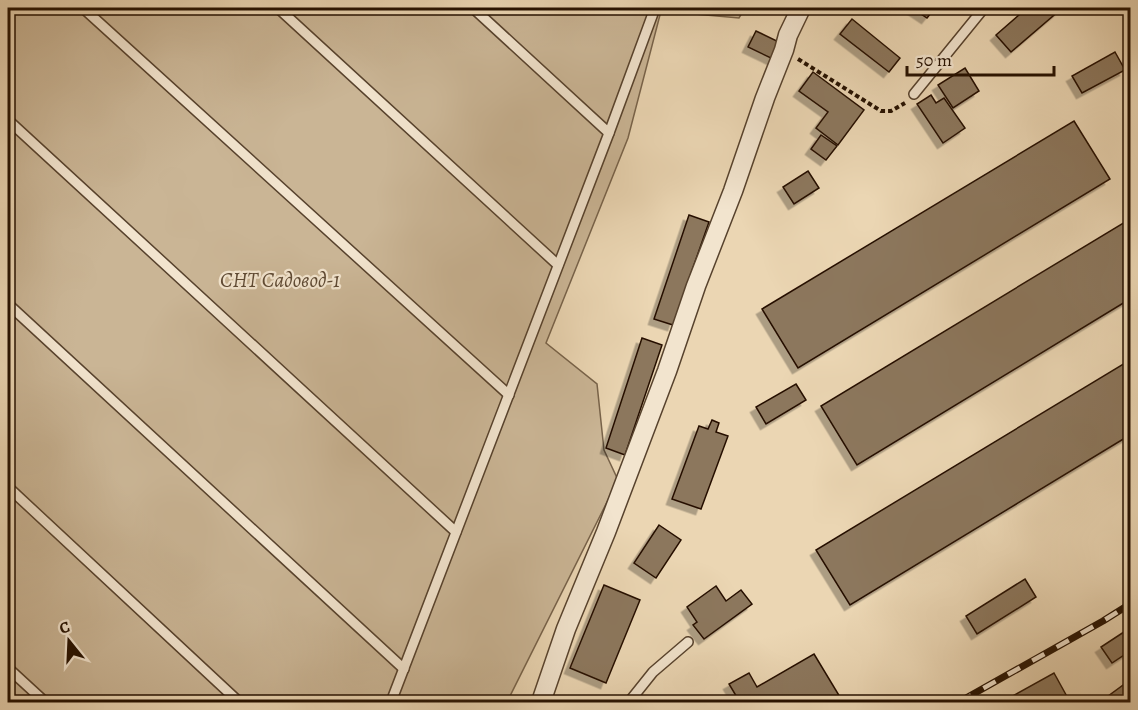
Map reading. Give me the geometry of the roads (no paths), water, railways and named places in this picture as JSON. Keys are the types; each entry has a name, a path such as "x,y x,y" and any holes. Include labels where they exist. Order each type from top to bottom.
{"street":[{"path":"541,702 566,629 667,371 788,35 801,8"}],"lane":[{"path":"83,8 509,395"},
{"path":"278,8 558,265"},
{"path":"473,8 609,133"},
{"path":"391,702 655,8"},
{"path":"914,94 984,8"},
{"path":"8,120 456,532"},
{"path":"8,304 404,669"},
{"path":"8,487 239,702"},
{"path":"629,702 653,672 688,642"},
{"path":"8,668 45,702"}],"railway":[{"path":"959,702 1130,604"}],"park label":[{"name":"СНТ Садовод-1","path":"280,280"}]}
